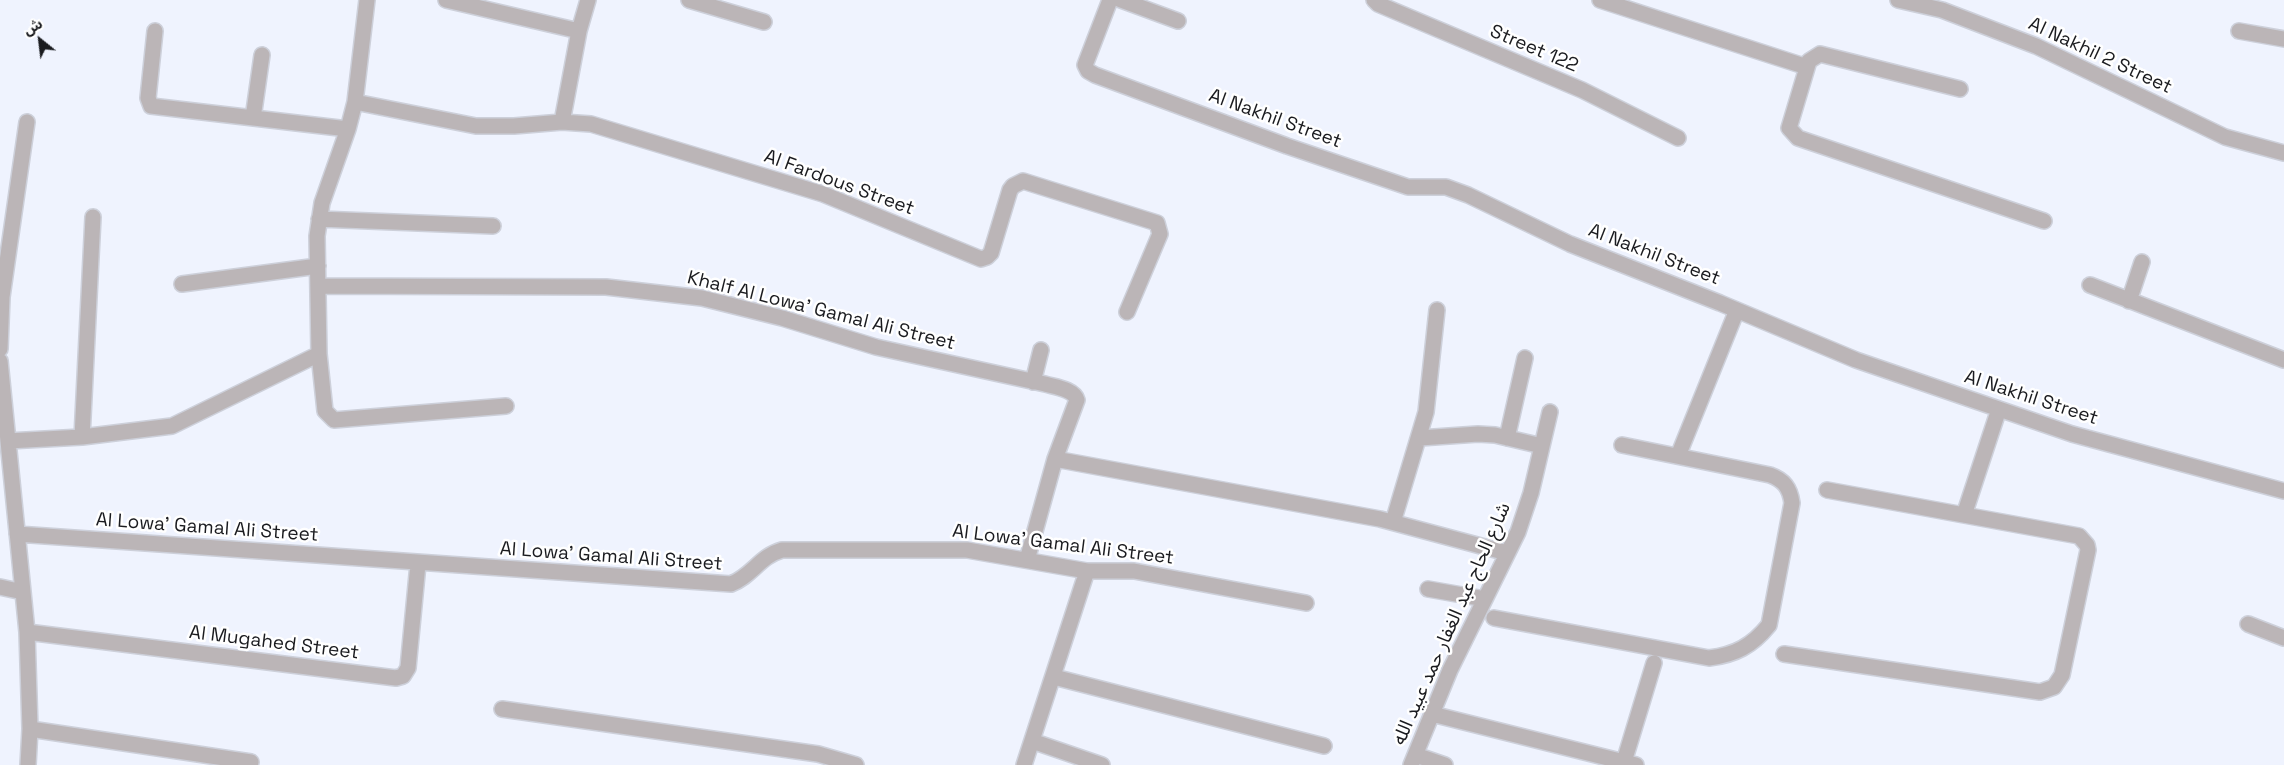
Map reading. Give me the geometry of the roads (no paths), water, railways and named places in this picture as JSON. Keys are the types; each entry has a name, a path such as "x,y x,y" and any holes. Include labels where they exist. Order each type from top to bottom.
{"street":[{"path":"367,0 355,102 322,203 319,219 319,354 325,411 334,420 506,406"},
{"path":"446,0 579,31"},
{"path":"562,122 579,31 588,0"},
{"path":"690,0 764,22"},
{"name":"Al Nakhil Street","path":"1110,0 1085,65 1088,71 1095,75 1286,146 1408,187 1446,187 1468,195 1570,244 1737,310 1856,360 2072,434 2284,491"},
{"path":"1121,0 1178,21"},
{"name":"Street 122","path":"1374,0 1378,4 1582,90 1678,138"},
{"path":"1600,0 1632,5 1807,67"},
{"name":"Al Nakhil 2 Street","path":"1898,0 1942,10 2036,46 2225,137 2284,153"},
{"path":"155,31 148,98 151,106 348,128"},
{"path":"2239,31 2284,39"},
{"path":"1960,89 1824,54 1812,58 1807,67 1789,128 1794,135 2044,220"},
{"path":"253,118 262,55"},
{"name":"Al Fardous Street","path":"355,102 476,126 514,126 562,122 591,124 823,194 978,258 984,258 991,253 1007,195 1013,186 1023,181 1154,221 1159,226 1160,234 1127,312"},
{"path":"0,349 1,297 27,122"},
{"path":"82,437 93,217"},
{"path":"319,219 492,226"},
{"path":"2129,300 2142,262"},
{"path":"182,284 318,266"},
{"path":"2090,285 2284,360"},
{"name":"Khalf Al Lowa' Gamal Ali Street","path":"319,286 606,287 702,298 782,318 876,347 1072,392 1077,397 1055,459 1027,560"},
{"path":"1393,522 1420,438 1426,412 1437,310"},
{"path":"1678,456 1737,310"},
{"path":"1033,382 1041,350"},
{"path":"8,441 82,437 172,426 319,354"},
{"path":"1507,438 1525,358"},
{"path":"0,361 8,441 5,470 17,534 27,632 30,729 28,765"},
{"path":"1964,514 1999,409"},
{"name":"شارع الحاج عبد الغفار حمد عبيد الله","path":"1413,760 1450,670 1518,532 1531,493 1550,412"},
{"path":"1420,438 1478,434 1542,446"},
{"path":"1494,618 1709,658 1726,656 1743,650 1758,639 1769,625 1792,503 1791,493 1786,484 1770,474 1622,445"},
{"path":"1055,459 1393,522 1507,554"},
{"path":"1784,654 2040,692 2054,687 2062,675 2088,550 2079,536 1827,490"},
{"name":"Al Lowa' Gamal Ali Street","path":"17,534 418,564 731,584 747,576 766,556 782,550 967,550 1087,571 1134,571 1306,602"},
{"name":"Al Mugahed Street","path":"27,632 396,678 403,676 408,668 418,564"},
{"path":"1024,765 1087,571"},
{"path":"0,588 23,592"},
{"path":"1428,589 1485,599"},
{"path":"2248,624 2284,638"},
{"path":"1432,714 1628,764 1654,664"},
{"path":"1054,677 1324,746"},
{"path":"502,709 818,754 856,765"},
{"path":"30,729 251,762"},
{"path":"1032,742 1102,765"},
{"path":"1413,760 1446,765"}]}
